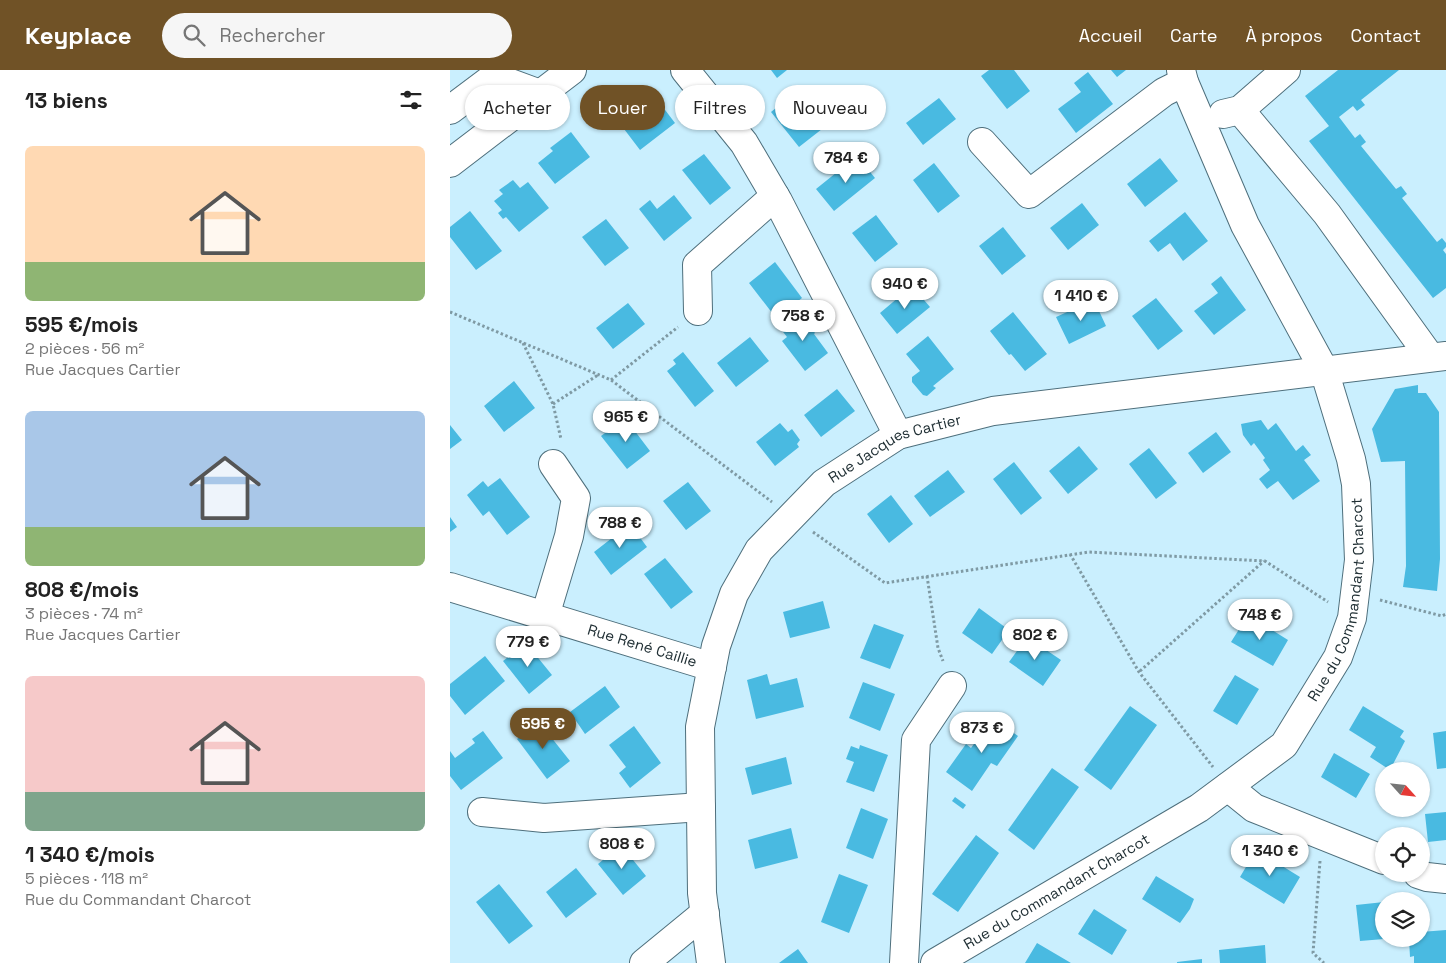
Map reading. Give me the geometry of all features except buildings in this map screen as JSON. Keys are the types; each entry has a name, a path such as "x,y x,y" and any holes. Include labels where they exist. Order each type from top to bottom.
{"street":[{"path":"552,85 572,70"},
{"path":"685,70 744,142 775,196 898,435"},
{"path":"1200,119 1240,110 1286,70"},
{"name":"Rue du Commandant Charcot","path":"935,963 1199,808 1284,745 1338,657 1353,606 1359,560 1356,484 1351,459 1324,370 1246,225 1183,76 1029,194 982,142"},
{"path":"483,85 494,77 516,85"},
{"path":"450,110 465,99"},
{"path":"1240,110 1327,214 1438,357"},
{"path":"450,163 493,130"},
{"path":"698,311 697,265 775,196"},
{"name":"Rue Jacques Cartier","path":"712,963 702,893 700,727 716,646 734,594 759,550 824,483 898,435 993,411 1438,357"},
{"path":"545,616 569,536 576,498 554,464"},
{"name":"Rue René Caillie","path":"450,587 712,667"},
{"path":"904,963 916,740 952,686"},
{"path":"1228,787 1254,808 1375,856"},
{"path":"482,812 544,818 701,807"},
{"path":"1430,877 1446,879"},
{"path":"644,963 705,914"}],"path":[{"path":"611,380 698,311"},
{"path":"450,312 611,380 792,516 885,583 1089,552 1264,561 1353,606 1442,616 1446,614"},
{"path":"522,343 553,404 562,439 554,464"},
{"path":"553,404 598,375"},
{"path":"1070,554 1139,672 1228,787"},
{"path":"1139,672 1264,561"},
{"path":"927,576 938,648 952,686"},
{"path":"1322,835 1313,953 1324,963"}]}
